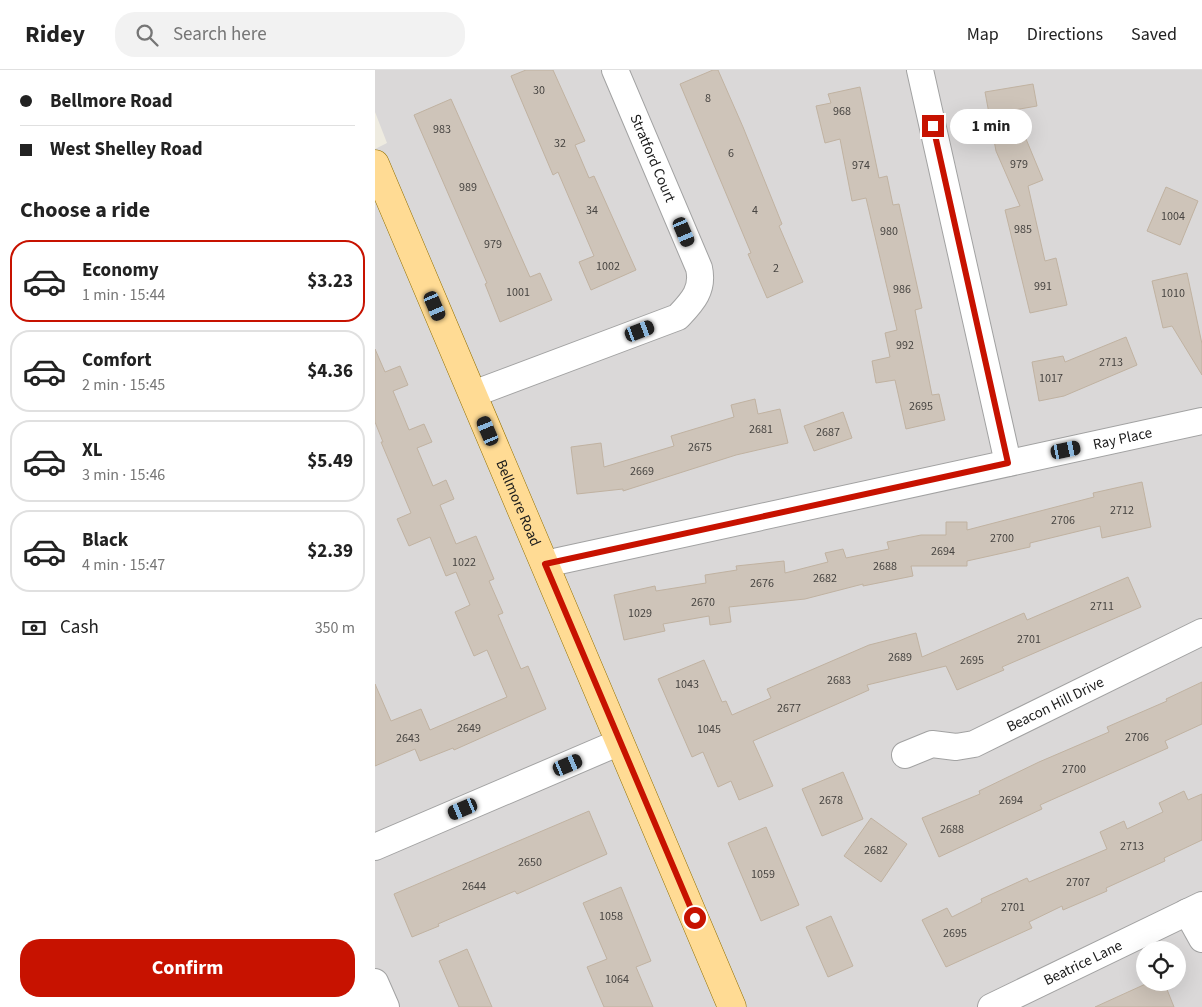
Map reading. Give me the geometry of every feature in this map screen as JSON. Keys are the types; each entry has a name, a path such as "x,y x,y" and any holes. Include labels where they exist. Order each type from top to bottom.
{"main road":[{"name":"Bellmore Road","path":"375,164 732,1007"}],"street":[{"name":"Stratford Court","path":"473,394 678,317 695,300 701,277 699,268 615,70"},
{"path":"920,70 1008,463"},
{"name":"Ray Place","path":"545,564 1202,421"},
{"name":"Beacon Hill Drive","path":"905,755 932,744 956,747 974,744 1202,632"},
{"path":"375,847 620,742"},
{"path":"1195,908 1202,939"},
{"name":"Beatrice Lane","path":"991,1007 1195,908"},
{"path":"375,982 386,1007"}],"shaded area":[{"path":"375,70 1202,70 1202,1007 375,1007 375,149 387,143 375,112"}],"building":[{"path":"526,70 553,70 585,141 575,145 589,178 594,176 636,270 591,290 579,262 594,256 558,172 553,175 511,76"},
{"path":"713,70 718,70 743,127 782,224 779,226 803,282 767,298 748,254 751,253 680,84"},
{"path":"1033,84 1037,106 1014,110 1043,180 1028,186 1045,261 1056,258 1067,305 1030,313 1005,210 1020,206 996,151 985,92"},
{"path":"860,87 879,178 887,176 893,205 899,204 922,308 915,310 932,395 939,394 945,420 906,429 895,380 876,383 872,361 890,357 885,333 897,330 866,198 852,201 840,139 825,143 816,106 831,103 828,94"},
{"path":"451,99 530,277 540,273 552,300 500,322 485,284 487,283 414,115"},
{"path":"1166,187 1198,201 1180,245 1147,231"},
{"path":"1187,273 1202,344 1202,375 1172,326 1163,328 1152,281"},
{"path":"1126,337 1137,365 1064,396 1039,401 1032,362 1063,356 1065,362"},
{"path":"375,349 385,372 400,366 408,385 393,391 409,430 424,424 432,442 417,448 433,486 446,480 454,499 440,505 456,544 476,536 494,579 489,581 503,613 498,615 521,669 528,666 546,709 454,750 453,748 420,761 415,749 375,766 375,684 391,721 421,709 430,730 507,697 487,650 474,656 455,612 470,605 456,572 446,576 430,537 409,546 397,519 411,513 381,442 383,442 375,422"},
{"path":"755,399 758,414 780,409 788,443 736,455 623,491 623,489 577,494 571,447 601,443 604,467 674,446 671,436 734,417 731,405"},
{"path":"843,412 852,438 814,451 804,426"},
{"path":"1142,482 1151,527 1102,538 1100,526 1030,543 1030,547 967,561 967,566 911,566 913,576 863,586 863,584 805,599 729,607 731,622 710,625 709,616 663,624 665,631 624,640 614,595 655,586 656,591 706,583 705,575 737,570 736,566 784,561 785,573 828,562 825,553 843,549 846,558 889,549 887,542 921,535 946,535 946,522 967,522 967,530 1094,497 1093,493"},
{"path":"1128,577 1141,607 1002,667 1004,670 957,690 946,666 867,685 869,690 753,741 773,786 739,800 731,781 718,787 703,752 692,757 658,679 704,660 722,702 726,701 732,715 771,698 767,689 869,645 916,633 922,657 1024,613 1027,620"},
{"path":"1202,682 1202,724 1165,741 1168,748 1040,805 1042,809 939,857 922,818 980,794 979,791 1039,762 1109,732 1107,727 1167,701 1166,699"},
{"path":"843,772 863,819 822,836 802,789"},
{"path":"1184,791 1188,800 1202,794 1202,840 1164,858 1165,861 1106,888 1107,891 1063,910 1062,906 1029,922 1032,928 946,967 922,920 947,908 952,917 982,902 981,899 1027,878 1029,882 1107,849 1100,832 1124,821 1127,829 1163,812 1159,803"},
{"path":"589,811 607,854 517,894 515,891 412,937 394,894"},
{"path":"871,818 907,844 881,882 844,856"},
{"path":"766,827 799,905 761,921 728,843"},
{"path":"621,887 651,961 636,967 653,1007 604,1007 587,967 607,959 583,903"},
{"path":"831,916 853,966 828,977 806,927"},
{"path":"467,949 492,1007 459,1007 439,961"},
{"path":"1136,988 1136,991 1168,991 1174,1007 1095,1007"}],"route":[{"path":"695,918 545,564 1008,463 933,126"}]}
